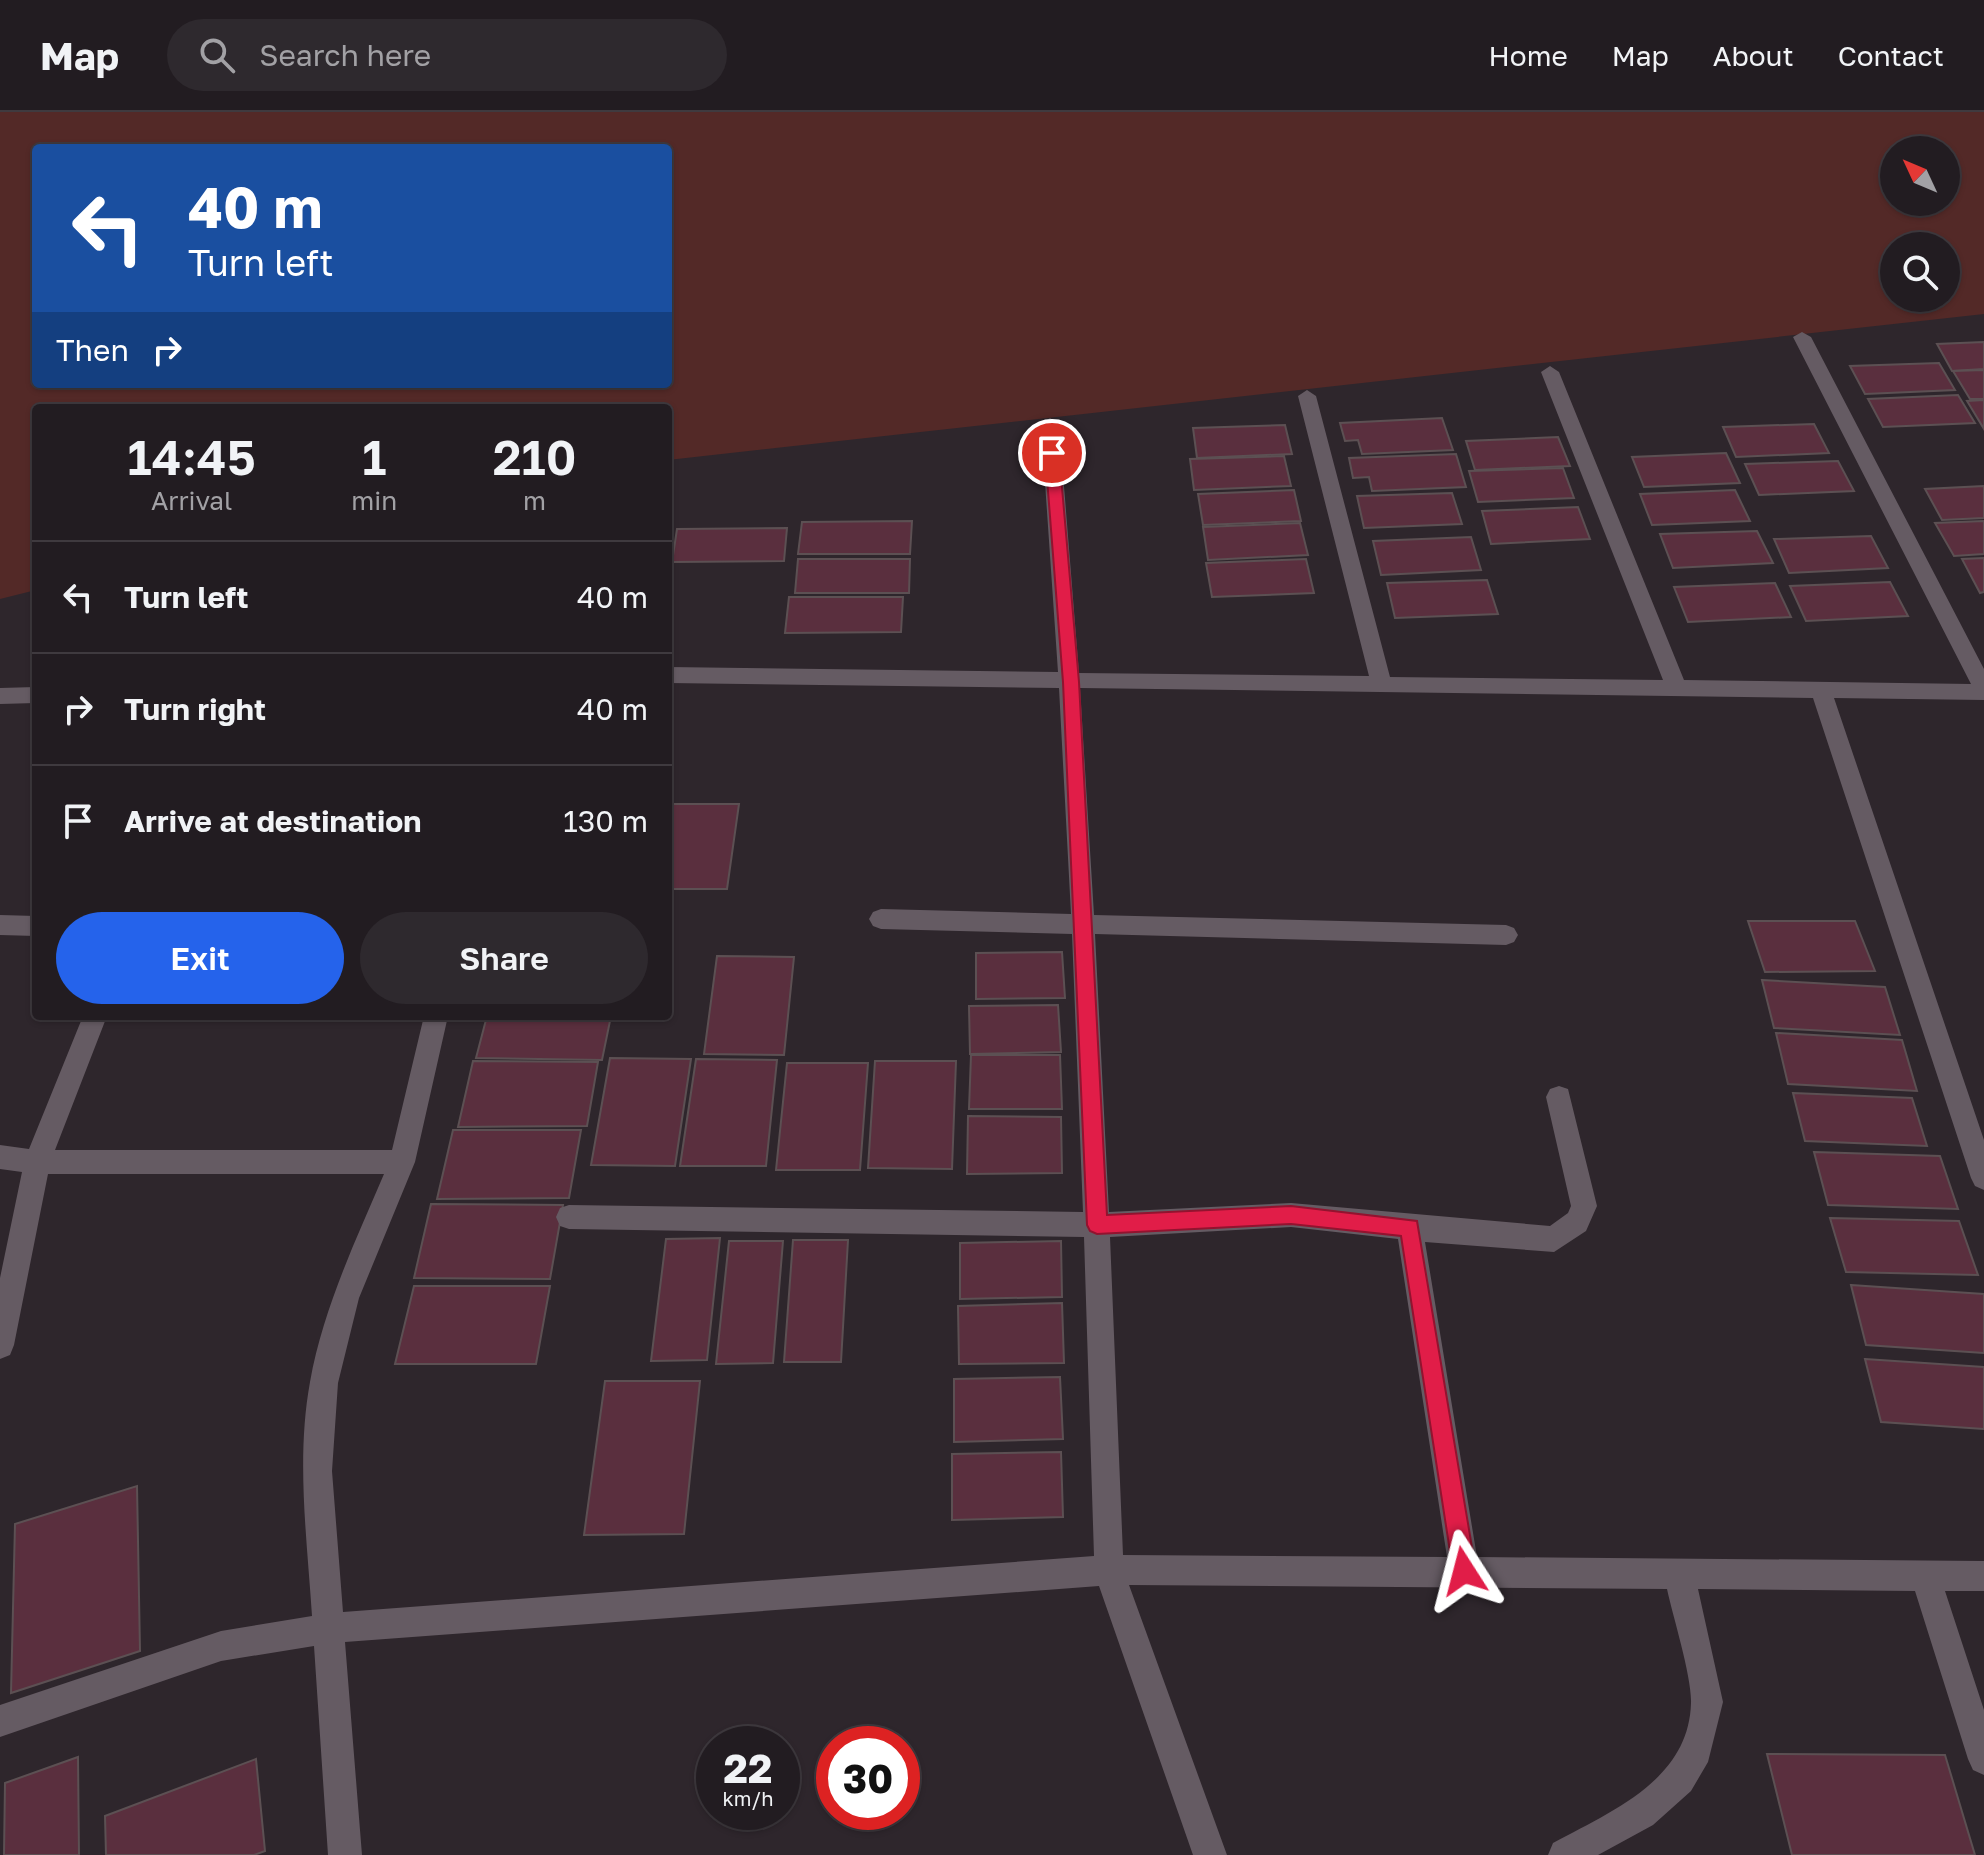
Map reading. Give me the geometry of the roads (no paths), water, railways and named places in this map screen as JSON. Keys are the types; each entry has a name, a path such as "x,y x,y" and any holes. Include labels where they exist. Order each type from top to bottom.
{"street":[{"path":"672,675 1382,687 1822,692 1984,690 1802,337"},
{"path":"1550,372 1677,690"},
{"path":"1307,396 1382,687"},
{"path":"1050,424 1071,682 1097,1225 1109,1570 1210,1855"},
{"path":"1822,692 1984,1178"},
{"path":"0,696 32,695"},
{"path":"881,919 1506,935"},
{"path":"0,925 32,926"},
{"path":"0,1345 37,1162 93,1020"},
{"path":"345,1855 317,1471 324,1383 345,1298 402,1162 435,1020"},
{"path":"569,1217 1097,1225 1291,1215 1554,1239 1577,1222 1584,1206 1559,1097"},
{"path":"0,1157 37,1162 402,1162"},
{"path":"1410,1228 1464,1571"},
{"path":"0,1721 221,1646 330,1628 1109,1570 1984,1576"},
{"path":"1565,1855 1641,1813 1680,1780 1697,1751 1707,1702 1679,1573"},
{"path":"1925,1575 1984,1759"}]}
